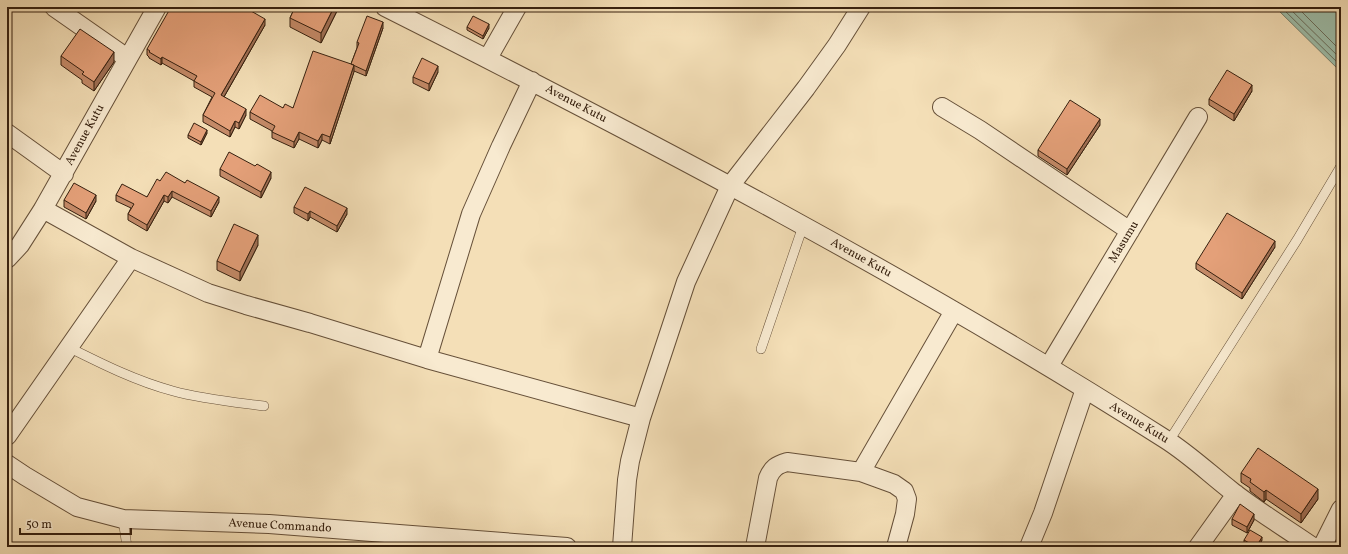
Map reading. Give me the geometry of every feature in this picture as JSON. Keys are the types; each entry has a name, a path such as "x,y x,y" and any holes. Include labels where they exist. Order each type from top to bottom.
{"street":[{"path":"54,7 127,58"},
{"name":"Avenue Kutu","path":"7,259 20,245 43,210 157,7"},
{"name":"Avenue Kutu","path":"386,7 488,58 730,186 954,311 1049,366 1169,441 1236,494 1313,547"},
{"path":"488,58 517,7"},
{"path":"622,547 626,480 630,460 641,418 686,282 730,186 806,88 837,45 861,7"},
{"path":"427,359 471,214 532,81"},
{"path":"942,106 1130,231"},
{"name":"Masumu","path":"1049,366 1198,117"},
{"path":"7,133 64,174"},
{"path":"43,210 131,258 208,293 427,359 641,418"},
{"path":"7,436 131,258"},
{"path":"861,472 954,311"},
{"path":"1029,547 1085,389"},
{"path":"755,547 768,478 772,470 777,465 787,462 861,472 894,484 904,491 907,499 896,547"},
{"name":"Avenue Commando","path":"7,464 77,507 123,520 269,524 566,547"},
{"path":"1198,547 1236,494"},
{"path":"1322,547 1341,509"}],"lane":[{"path":"1169,441 1277,272 1341,166"},
{"path":"761,349 803,226"},
{"path":"68,347 137,380 172,391 204,398 264,406"},
{"path":"123,520 127,547"}],"water":[{"path":"1275,7 1341,7 1341,72"}],"building":[{"path":"171,7 244,7 265,19 221,95 246,109 239,123 235,121 230,131 203,115 215,93 194,81 197,76 162,57 161,59 149,52 150,51 147,49"},
{"path":"295,7 334,7 321,33 290,18"},
{"path":"367,16 383,22 366,71 351,64 359,43 357,42"},
{"path":"473,16 489,24 483,36 467,27"},
{"path":"80,29 114,52 94,82 82,74 84,72 61,56"},
{"path":"313,51 354,65 330,137 322,134 318,141 299,132 294,142 272,132 275,126 250,112 260,95 283,108 285,104 293,108"},
{"path":"422,58 438,66 429,84 413,77"},
{"path":"1227,70 1252,85 1234,114 1209,99"},
{"path":"1070,100 1100,119 1067,169 1038,150"},
{"path":"194,123 207,130 201,142 188,135"},
{"path":"229,152 255,166 257,164 271,172 261,192 220,169"},
{"path":"166,172 185,183 187,180 219,197 211,211 172,191 168,197 164,195 147,225 128,214 134,204 116,195 122,184 147,197 157,179 160,181"},
{"path":"74,183 96,195 86,213 64,200"},
{"path":"305,187 347,208 337,226 310,211 308,214 294,207"},
{"path":"1227,213 1275,241 1242,293 1196,263"},
{"path":"234,224 258,235 240,272 217,261"},
{"path":"1258,448 1318,489 1301,514 1266,490 1264,492 1250,482 1251,479 1241,473"},
{"path":"1240,504 1254,514 1247,527 1232,519"},
{"path":"1250,530 1262,537 1256,547 1244,540"}]}
